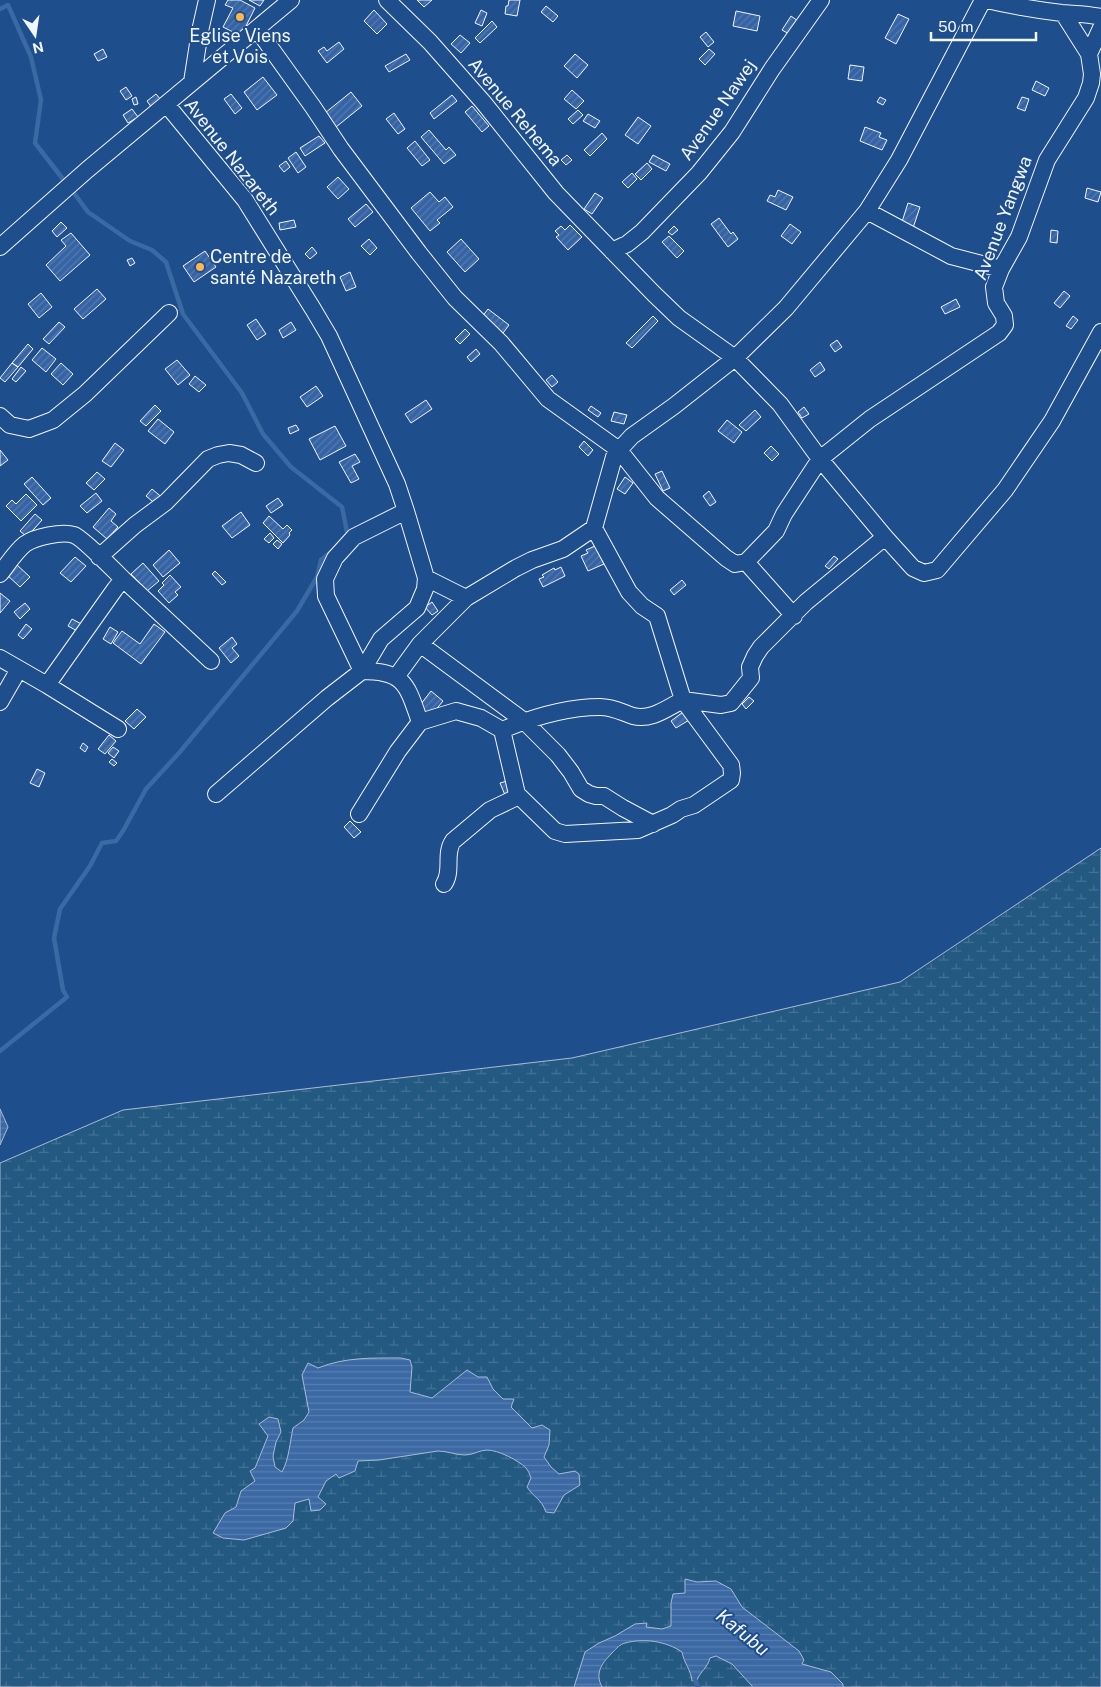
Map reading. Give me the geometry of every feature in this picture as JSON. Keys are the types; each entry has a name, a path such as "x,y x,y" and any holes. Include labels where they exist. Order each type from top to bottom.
{"street":[{"path":"192,82 207,0"},
{"path":"0,247 87,170 291,0"},
{"name":"Avenue Rehema","path":"387,0 430,42 556,193 612,251 679,318 735,358 780,404 820,459 913,568 924,573 937,570 1005,490 1052,421 1101,332"},
{"name":"Avenue Nawej","path":"612,251 627,244 642,232 699,173 732,132 772,69 821,0"},
{"path":"396,677 420,644 466,598 516,568 563,549 594,528 614,457 619,450 632,436 735,358 786,308 867,211 908,142 983,0"},
{"path":"988,0 1010,6 1101,17"},
{"path":"1063,13 1089,54"},
{"path":"1089,54 1101,28"},
{"path":"257,29 341,149 419,253 456,298 500,344 548,399 619,450 657,498 726,558 735,564 746,562 776,531 784,514 820,459"},
{"name":"Avenue Yangwa","path":"820,459 870,420 999,333 1005,325 1004,316 996,303 994,287 1001,269 1019,236 1047,160 1086,98 1092,74 1089,54"},
{"name":"Avenue Nazareth","path":"166,105 245,200 328,336 397,484 426,578"},
{"path":"867,211 951,256 1001,269"},
{"path":"0,416 10,425 29,429 53,420 85,394 169,312"},
{"path":"99,557 134,525 166,502 208,459 229,453 242,455 256,463"},
{"path":"362,671 326,596 325,579 335,558 354,538 406,511"},
{"path":"359,814 398,752 420,722 456,711 481,718 502,730 517,794 555,831 566,834 638,830 681,809 694,805 731,780 730,764 683,700 657,616 642,606 629,592 594,528"},
{"path":"0,574 26,543 48,536 61,534 75,535 211,661"},
{"path":"502,730 524,721 573,710 598,707 612,707 634,716 646,716 657,715 683,700 721,706 731,703 751,678 750,667 761,647 806,602 885,537"},
{"path":"746,562 794,616"},
{"path":"216,794 327,698 362,671 381,639 417,608 425,589 426,578 466,598"},
{"path":"47,685 123,579"},
{"path":"420,644 524,721 558,755 581,789 589,794 604,796 653,824"},
{"path":"0,658 118,728"},
{"path":"0,702 20,670"},
{"path":"362,671 381,671 396,677 405,685 410,694 420,722"},
{"path":"444,884 448,875 450,848 453,841 490,810 513,800 517,794"}],"green space":[{"path":"1101,848 1101,1687 0,1687 0,1163 123,1110 572,1058 900,982"}],"water":[{"path":"0,1109 8,1127 0,1145"},
{"path":"401,1358 410,1360 412,1367 410,1392 432,1398 467,1370 478,1377 487,1377 493,1389 503,1399 514,1399 511,1407 532,1428 542,1425 550,1430 549,1445 544,1457 559,1474 575,1471 579,1474 580,1485 564,1495 554,1513 546,1512 542,1503 527,1487 531,1478 526,1468 513,1459 492,1450 465,1455 438,1451 379,1460 358,1461 355,1471 339,1478 336,1474 326,1481 318,1497 326,1504 320,1510 311,1511 309,1499 295,1503 293,1521 286,1528 244,1540 223,1538 213,1533 225,1513 236,1507 241,1491 255,1481 250,1471 255,1468 268,1436 259,1424 269,1417 278,1419 281,1432 276,1442 273,1456 275,1467 282,1472 288,1456 293,1428 304,1420 309,1412 302,1375 308,1363 318,1368 348,1360"},
{"name":"Kafubu","path":"685,1579 697,1582 716,1581 731,1589 742,1607 799,1651 804,1660 802,1664 831,1672 843,1684 843,1687 753,1687 732,1664 716,1656 710,1658 697,1680 692,1681 682,1652 662,1643 640,1641 625,1643 615,1649 599,1672 602,1687 574,1687 585,1652 599,1643 635,1624 647,1623 646,1627 662,1629 671,1626 673,1594 685,1593"}],"building":[{"path":"228,0 240,0 255,8 241,36 223,27 233,8 225,5"},
{"path":"249,0 264,0 260,6"},
{"path":"417,0 432,0 424,7"},
{"path":"509,0 520,0 517,16 505,14"},
{"path":"546,6 558,16 553,22 541,12"},
{"path":"374,10 387,24 377,34 364,21"},
{"path":"481,10 487,13 482,26 475,23"},
{"path":"736,11 760,16 757,31 733,26"},
{"path":"898,14 909,19 896,44 885,38"},
{"path":"791,16 798,21 789,34 782,30"},
{"path":"492,21 497,27 480,43 475,38"},
{"path":"706,32 714,42 708,47 700,37"},
{"path":"460,35 470,43 461,53 451,44"},
{"path":"339,42 344,49 327,63 318,51 324,47 327,51"},
{"path":"103,49 107,57 98,61 94,54"},
{"path":"709,49 715,54 705,65 699,59"},
{"path":"406,54 410,60 389,72 385,66"},
{"path":"575,54 588,65 577,78 564,66"},
{"path":"850,65 864,67 862,81 848,79"},
{"path":"263,77 277,95 257,110 244,92"},
{"path":"1036,81 1049,88 1045,96 1032,90"},
{"path":"126,87 132,96 126,100 120,91"},
{"path":"572,90 584,101 576,109 564,99"},
{"path":"351,92 362,106 336,127 325,113"},
{"path":"156,94 161,100 152,108 147,101"},
{"path":"231,94 242,108 235,114 224,99"},
{"path":"452,95 457,101 434,119 430,113"},
{"path":"136,97 138,104 134,105 132,99"},
{"path":"880,97 886,100 883,105 877,102"},
{"path":"1022,97 1029,99 1025,111 1017,108"},
{"path":"472,106 489,126 482,132 465,112"},
{"path":"132,109 138,117 128,123 123,115"},
{"path":"194,109 197,113 192,116 190,112"},
{"path":"578,110 583,115 573,124 568,119"},
{"path":"394,113 405,129 398,134 386,119"},
{"path":"588,114 600,121 595,128 583,121"},
{"path":"638,117 651,126 638,144 625,135"},
{"path":"865,127 881,133 879,137 887,140 882,150 860,141"},
{"path":"429,130 446,150 449,147 456,155 444,164 421,137"},
{"path":"602,133 607,139 590,156 584,150"},
{"path":"319,136 325,143 305,156 300,148"},
{"path":"415,141 430,160 422,166 407,148"},
{"path":"296,152 306,167 298,173 288,158"},
{"path":"567,155 572,160 566,165 561,160"},
{"path":"653,155 670,164 666,171 649,162"},
{"path":"286,161 290,167 284,172 279,166"},
{"path":"647,163 652,169 641,180 635,174"},
{"path":"632,173 637,179 628,188 622,182"},
{"path":"338,177 349,189 338,199 327,187"},
{"path":"1087,188 1101,192 1098,202 1085,198"},
{"path":"778,190 793,197 786,210 767,201 770,195 775,197"},
{"path":"430,192 439,202 445,197 453,207 437,220 440,223 430,231 411,208"},
{"path":"595,193 603,198 592,214 584,209"},
{"path":"908,203 920,207 913,228 901,225"},
{"path":"366,204 373,212 355,227 348,219"},
{"path":"719,218 731,234 733,232 738,239 728,247 711,224"},
{"path":"294,220 296,227 280,230 279,223"},
{"path":"61,222 67,228 57,237 52,231"},
{"path":"790,224 801,232 792,244 781,236"},
{"path":"570,225 582,237 568,250 556,237 559,235 555,231 561,226 565,230"},
{"path":"674,226 678,230 672,235 668,232"},
{"path":"1051,230 1058,231 1057,243 1050,242"},
{"path":"71,233 90,255 60,281 46,265 66,246 61,240"},
{"path":"669,236 684,251 677,258 662,242"},
{"path":"369,239 377,248 370,255 361,246"},
{"path":"461,239 479,259 465,272 447,252"},
{"path":"312,247 317,253 310,259 305,254"},
{"name":"Centre de santé Nazareth","path":"205,251 216,267 194,282 183,266"},
{"path":"132,258 135,263 130,266 127,260"},
{"path":"350,272 356,287 346,291 340,277"},
{"path":"97,289 106,299 83,319 74,309"},
{"path":"1064,291 1070,296 1060,308 1054,303"},
{"path":"41,293 52,307 39,318 28,304"},
{"path":"956,299 960,307 945,314 941,307"},
{"path":"488,309 509,325 503,333 482,317"},
{"path":"653,316 658,321 632,348 626,343"},
{"path":"1073,316 1078,320 1071,329 1066,326"},
{"path":"256,319 266,334 257,340 247,325"},
{"path":"59,322 65,327 49,344 43,339"},
{"path":"291,322 296,330 283,338 279,330"},
{"path":"465,329 470,334 460,344 455,339"},
{"path":"837,340 842,347 835,352 830,345"},
{"path":"28,344 33,349 18,367 12,363"},
{"path":"42,348 56,359 46,372 32,360"},
{"path":"476,349 480,354 471,362 467,357"},
{"path":"177,360 190,375 178,385 165,369"},
{"path":"820,362 825,370 815,377 810,370"},
{"path":"12,363 18,367 5,382 0,378"},
{"path":"61,363 73,374 63,385 51,374"},
{"path":"21,367 26,371 16,382 12,379"},
{"path":"552,375 558,382 552,387 546,380"},
{"path":"195,376 206,385 199,392 189,384"},
{"path":"316,386 323,396 307,407 300,397"},
{"path":"426,400 432,409 411,423 405,414"},
{"path":"155,405 161,411 146,426 140,421"},
{"path":"591,406 601,413 598,417 588,410"},
{"path":"804,407 809,414 802,418 798,412"},
{"path":"755,410 761,417 746,431 739,425"},
{"path":"614,412 627,415 624,424 611,421"},
{"path":"158,419 174,432 165,444 148,431"},
{"path":"727,420 742,432 734,443 718,431"},
{"path":"296,425 299,430 290,434 288,428"},
{"path":"335,426 346,446 320,460 309,439"},
{"path":"584,441 593,450 588,456 579,447"},
{"path":"115,443 124,450 111,467 102,461"},
{"path":"771,446 779,454 772,461 764,453"},
{"path":"0,450 8,460 0,466"},
{"path":"355,454 360,462 352,466 359,479 351,483 339,462"},
{"path":"662,471 670,488 663,491 655,474"},
{"path":"97,472 105,479 94,490 86,483"},
{"path":"32,477 51,498 43,505 24,484"},
{"path":"625,477 633,483 625,494 617,489"},
{"path":"152,489 164,499 158,506 146,496"},
{"path":"709,491 716,502 710,506 703,496"},
{"path":"96,493 102,501 87,513 80,506"},
{"path":"26,494 37,505 21,521 6,506 12,500 16,504"},
{"path":"278,498 283,505 271,513 266,506"},
{"path":"109,508 116,514 111,521 118,527 107,539 93,527"},
{"path":"241,512 250,525 232,538 222,526"},
{"path":"35,514 42,520 27,537 20,531"},
{"path":"269,516 283,529 287,525 292,530 283,543 263,523"},
{"path":"270,533 274,538 269,543 264,539"},
{"path":"277,540 282,544 278,549 273,544"},
{"path":"595,546 604,564 588,571 581,556 588,553 586,550"},
{"path":"169,550 180,563 163,577 153,565"},
{"path":"834,556 838,559 829,569 825,566"},
{"path":"75,557 86,566 71,582 60,573"},
{"path":"143,563 159,581 147,591 131,574"},
{"path":"16,564 30,577 20,587 6,574"},
{"path":"561,567 565,576 543,587 539,579 544,577 542,575 554,568 555,570"},
{"path":"215,571 226,582 222,585 212,574"},
{"path":"170,575 181,587 175,592 178,595 169,603 158,591 164,585 162,583"},
{"path":"682,580 686,585 674,595 670,590"},
{"path":"0,593 10,601 0,613"},
{"path":"432,602 438,611 432,615 425,607"},
{"path":"25,603 30,609 20,619 14,612"},
{"path":"72,619 87,627 83,634 68,626"},
{"path":"26,624 32,629 23,639 18,635"},
{"path":"154,624 165,632 141,664 113,643 122,631 140,644"},
{"path":"110,627 118,632 111,644 103,639"},
{"path":"232,637 237,644 232,648 239,656 231,663 219,648"},
{"path":"431,691 443,701 429,718 417,709"},
{"path":"749,697 754,701 746,709 742,704"},
{"path":"137,709 146,717 134,729 125,721"},
{"path":"683,712 689,720 676,728 671,721"},
{"path":"109,735 116,741 105,754 98,749"},
{"path":"83,743 88,747 85,752 80,748"},
{"path":"113,747 119,751 114,758 108,753"},
{"path":"112,759 117,763 114,766 109,762"},
{"path":"37,769 45,773 39,787 30,783"},
{"path":"507,781 514,798 507,800 500,783"},
{"path":"350,821 361,832 354,838 344,827"}],"waterway":[{"path":"0,9 8,5 31,57 41,100 35,143 66,183"},
{"path":"71,189 88,212 130,241 152,250 166,262 183,314 242,393 263,434 291,467 342,507 348,537"},
{"path":"0,1051 67,997 63,990 54,938 60,909 90,866 102,843 116,841 146,789 179,753 297,611 317,577 321,560 332,551"},
{"path":"695,1680 698,1687"}],"place":[{"name":"Eglise Viens et Vois","path":"240,17"},
{"name":"Centre de santé Nazareth","path":"200,267"}]}
